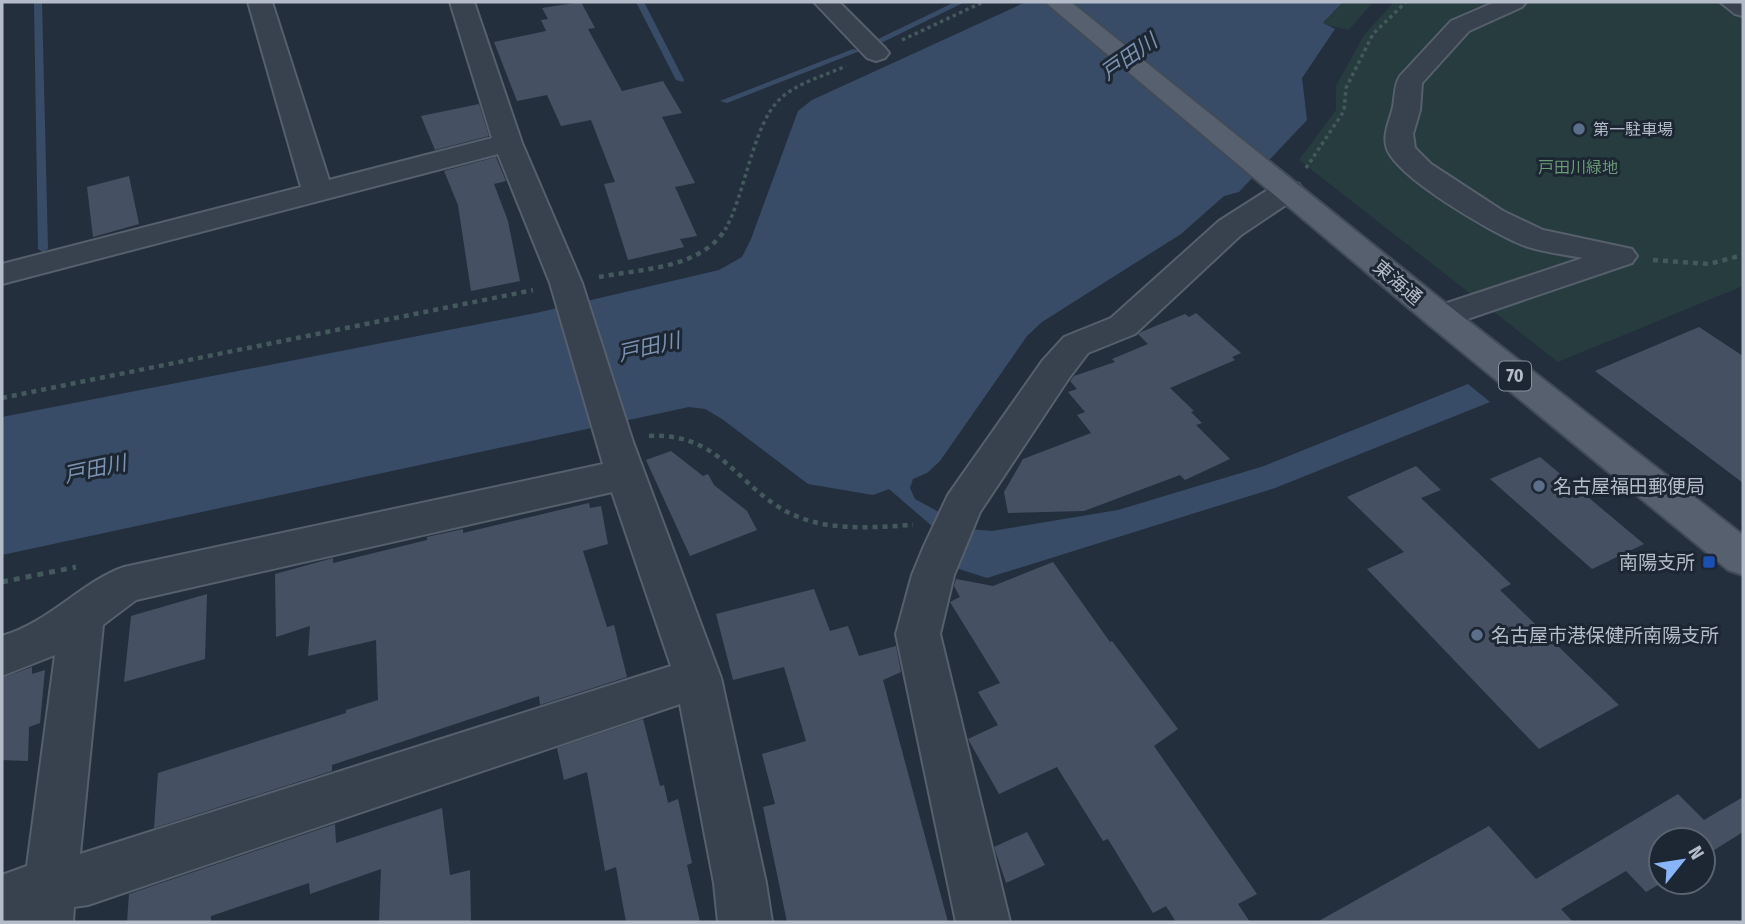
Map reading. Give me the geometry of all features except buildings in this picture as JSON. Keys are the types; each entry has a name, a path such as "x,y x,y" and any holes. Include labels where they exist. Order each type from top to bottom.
{"main road":[{"name":"東海通","path":"1057,2 1441,317 1743,558"}],"street":[{"path":"260,2 318,192"},
{"path":"462,2 508,143 567,287 617,451 698,678 740,883 745,922"},
{"path":"826,2 876,53"},
{"path":"1514,2 1460,26 1409,82 1406,110 1399,134 1401,148 1421,170 1492,218 1534,238 1621,256"},
{"path":"1732,2 1743,9"},
{"path":"2,274 508,143"},
{"path":"983,922 918,634 933,575 962,506 1048,380 1076,345 1123,326 1230,228 1288,191"},
{"path":"1441,317 1621,256"},
{"path":"2,656 23,651 82,617 124,585 617,451"},
{"path":"48,903 82,617"},
{"path":"2,901 48,903 88,879 698,678"}],"path":[{"path":"2,398 567,287 688,258 712,245 727,228 772,106 791,91 983,2"},
{"path":"1288,191 1344,111 1346,88 1373,34 1406,2"},
{"path":"1621,256 1702,266 1722,264 1743,255"},
{"path":"617,451 660,434 686,435 722,458 786,512 835,526 923,525 951,532"}],"green space":[{"path":"1343,2 1373,2 1349,30 1323,24"},
{"name":"戸田川緑地","path":"1394,2 1743,2 1743,286 1558,362 1299,160 1336,110 1336,86 1364,35"}],"water":[{"name":"戸田川","path":"1026,2 1343,2 1323,23 1335,29 1302,78 1307,120 1239,192 1224,196 1181,234 1042,322 1027,336 940,461 927,473 913,479 910,488 915,499 970,529 992,531 1118,510 1264,466 1468,384 1490,402 1275,488 987,578 956,568 962,552 889,489 873,495 808,484 722,419 705,409 689,407 2,555 2,417 536,313 719,270 742,257 751,239 798,111 812,100"}],"waterway":[{"path":"38,2 43,249"},
{"path":"640,2 680,80"},
{"path":"880,40 961,2"},
{"path":"724,101 856,51"}],"place":[{"name":"第一駐車場","path":"1579,129"},
{"name":"名古屋福田郵便局","path":"1539,486"},
{"name":"南陽支所","path":"1709,562"},
{"name":"名古屋市港保健所南陽支所","path":"1477,635"}]}
